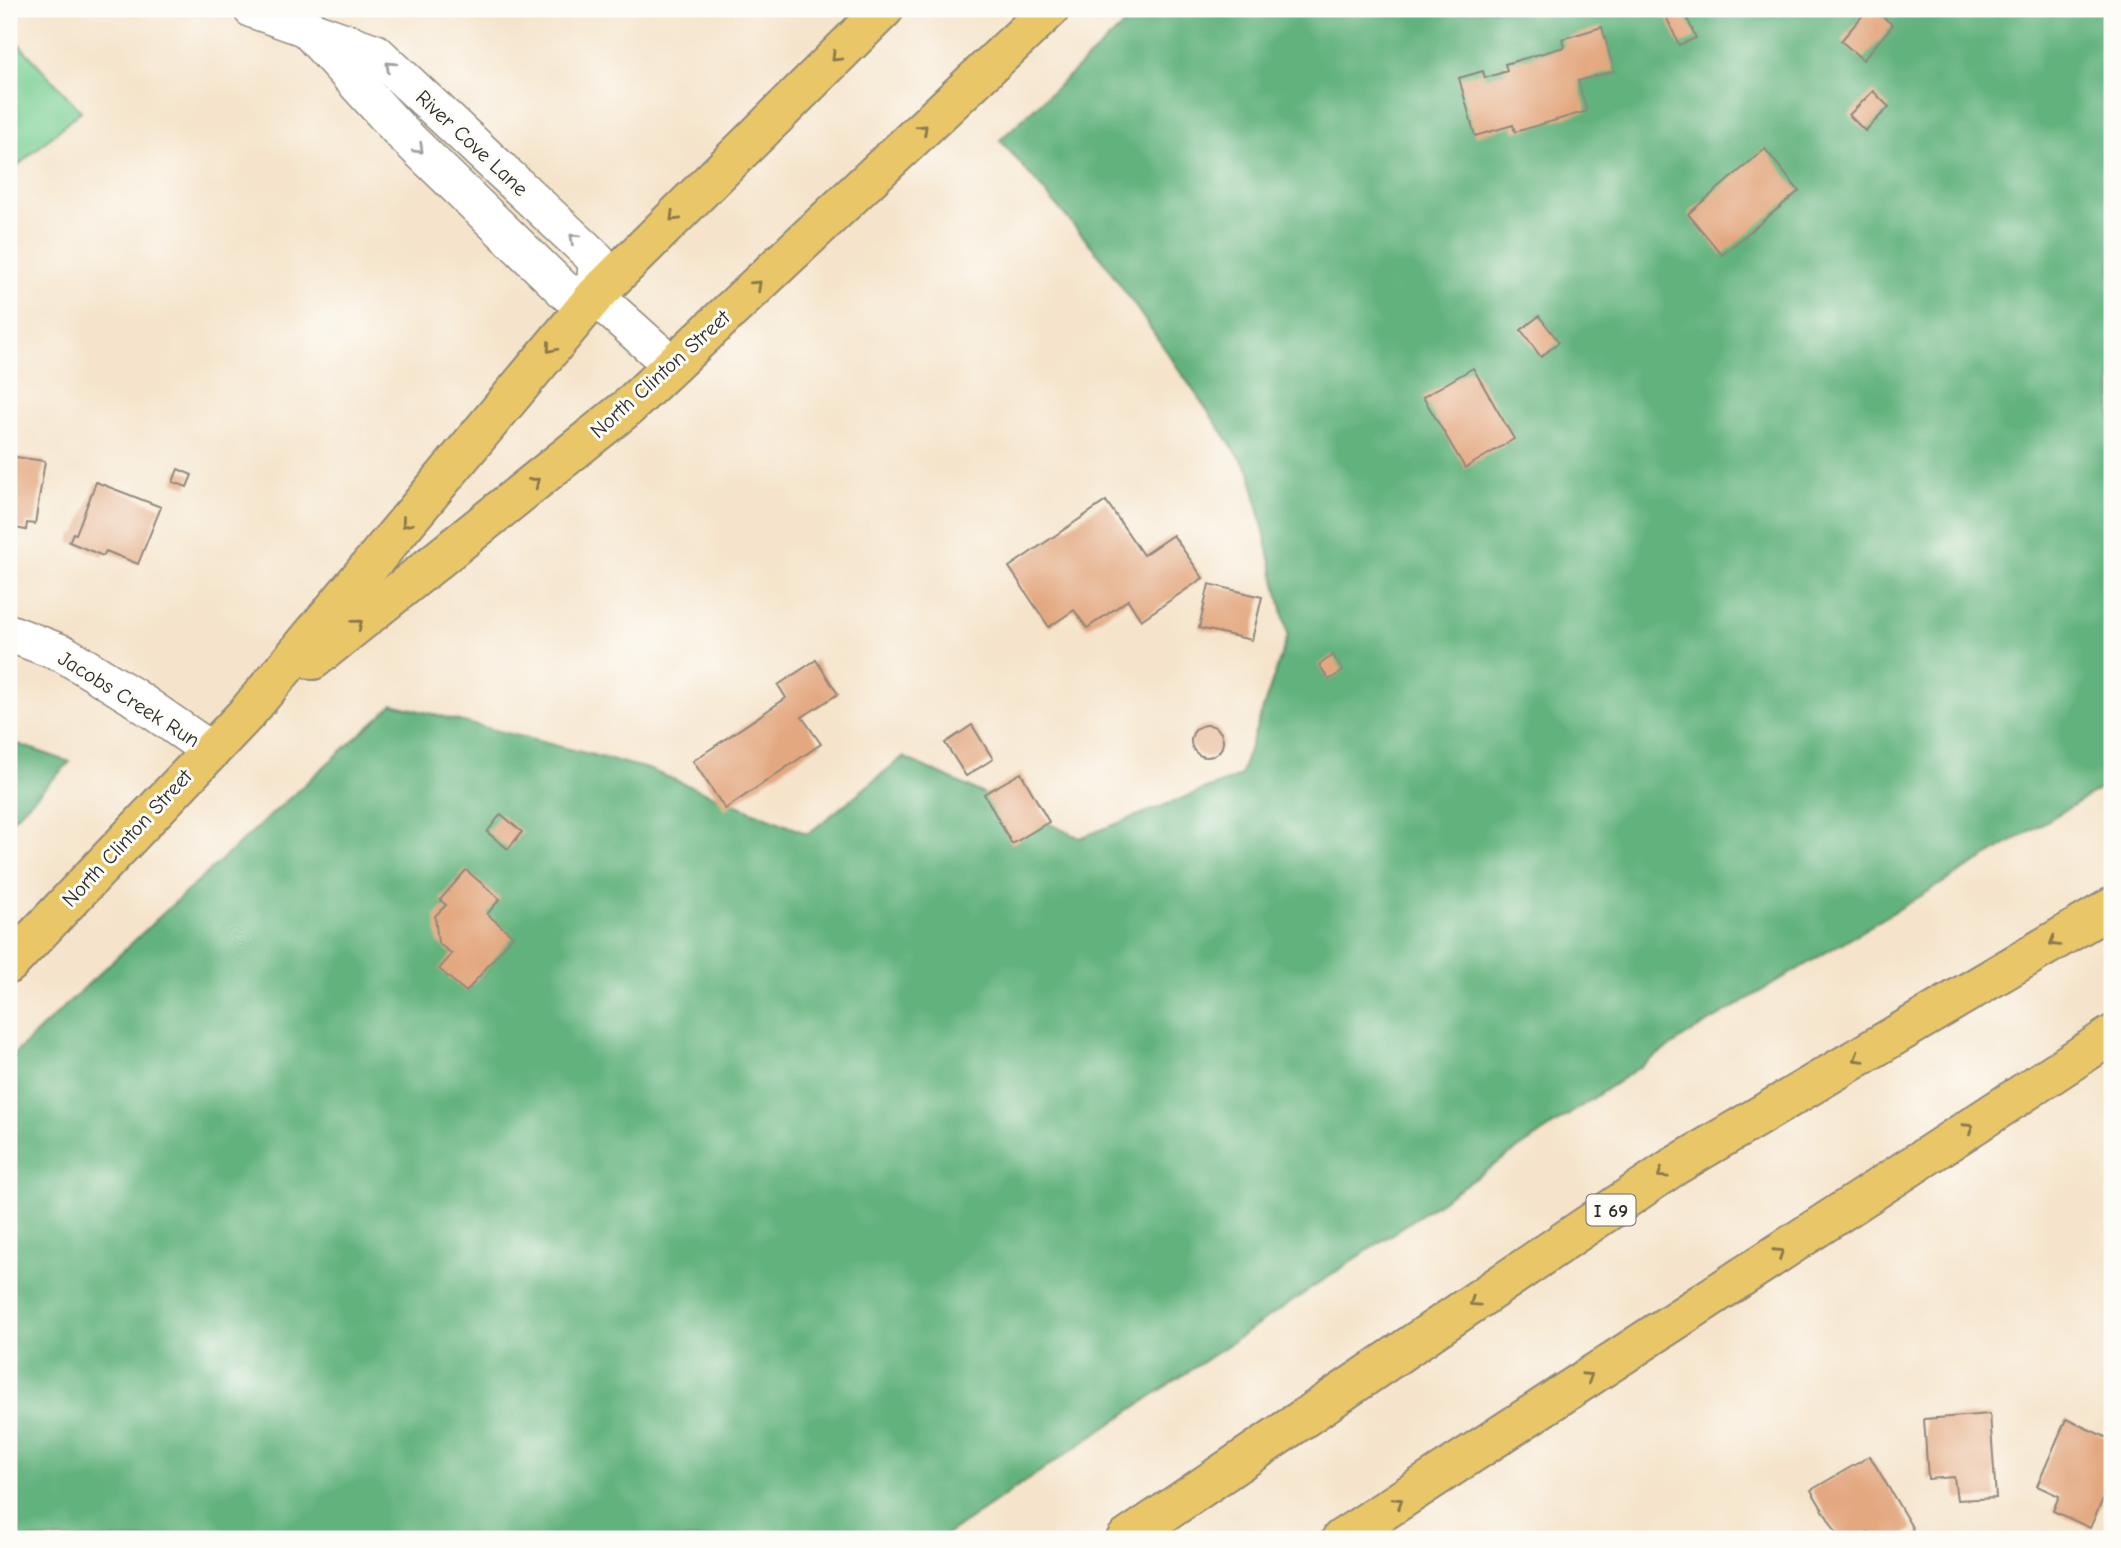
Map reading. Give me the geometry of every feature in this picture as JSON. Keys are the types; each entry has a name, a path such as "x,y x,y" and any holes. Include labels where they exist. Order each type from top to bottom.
{"main road":[{"name":"North Clinton Street","path":"9,964 247,713 595,296 884,9"},
{"name":"North Clinton Street","path":"247,713 628,407 1050,9"},
{"name":"I 69","path":"1126,1539 1673,1167 2112,907"},
{"path":"1341,1539 2112,1035"}],"street":[{"name":"River Cove Lane","path":"252,9 305,27 402,132 567,293 595,296 672,365"},
{"name":"Jacobs Creek Run","path":"9,633 64,654 211,750"}],"green space":[{"path":"1141,9 2112,9 2112,782 1684,1037 940,1539 9,1539 9,1059 172,905 393,704 648,769 808,834 903,757 1080,838 1240,776 1288,635 1250,472 1101,257 1000,140"},
{"path":"15,40 81,111 9,173 9,45"},
{"path":"9,741 70,762 9,823"}],"building":[{"path":"1683,9 1696,38 1679,45 1665,14"},
{"path":"1868,9 1873,9 1893,25 1863,60 1841,41"},
{"path":"1602,27 1614,71 1578,81 1587,111 1515,132 1513,125 1475,136 1459,78 1483,71 1485,78 1507,71 1505,64 1564,47 1562,39"},
{"path":"1873,91 1889,107 1865,131 1849,115"},
{"path":"1765,149 1799,191 1722,255 1688,214"},
{"path":"1539,316 1559,342 1541,357 1521,330"},
{"path":"1473,368 1514,439 1465,468 1423,397"},
{"path":"9,456 45,461 35,524 27,523 26,530 9,527"},
{"path":"178,469 192,475 187,487 173,482"},
{"path":"96,482 161,507 138,564 106,551 103,556 69,542 73,533 76,534"},
{"path":"1106,501 1143,555 1173,535 1203,578 1141,620 1128,600 1087,628 1074,610 1049,627 1009,567"},
{"path":"1209,584 1262,597 1252,640 1199,628"},
{"path":"1333,655 1343,671 1329,680 1319,665"},
{"path":"816,660 838,694 802,717 821,744 725,809 693,761 786,698 778,685"},
{"path":"972,725 993,759 966,776 945,743"},
{"path":"1207,725 1218,730 1223,741 1218,752 1207,757 1196,752 1191,741 1196,730"},
{"path":"1021,773 1049,822 1012,844 984,794"},
{"path":"501,814 522,832 508,849 487,832"},
{"path":"466,870 500,899 487,914 513,936 466,992 439,969 452,954 438,943 435,916 446,905 440,900"},
{"path":"1990,1414 1996,1498 1957,1500 1954,1477 1928,1479 1924,1419"},
{"path":"2066,1419 2112,1440 2112,1479 2090,1528 2053,1511 2059,1496 2037,1486"},
{"path":"1870,1456 1913,1529 1896,1539 1872,1539 1868,1532 1855,1539 1840,1539 1811,1490"}]}
